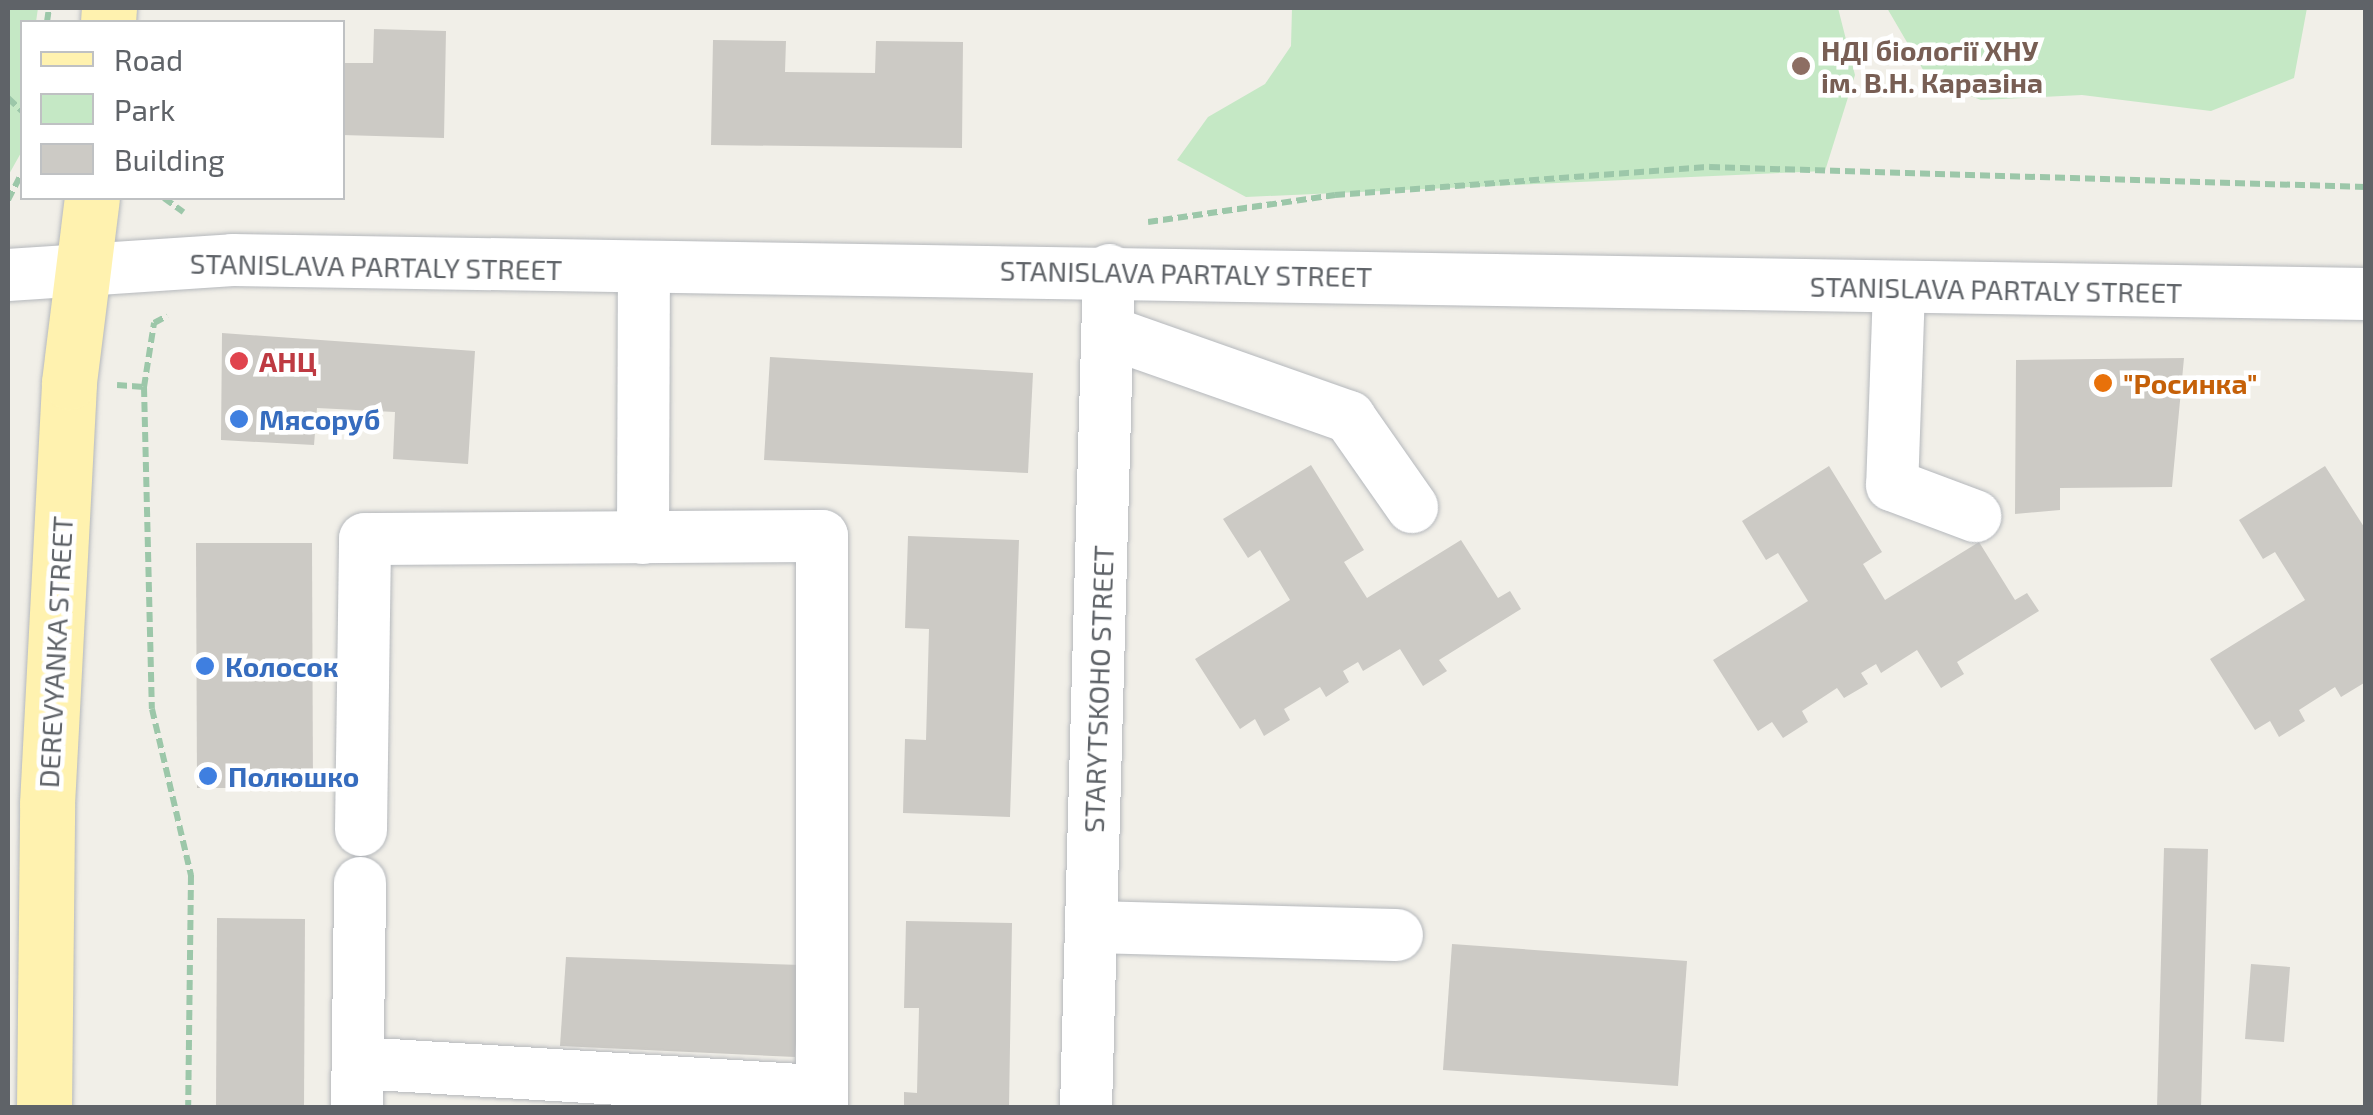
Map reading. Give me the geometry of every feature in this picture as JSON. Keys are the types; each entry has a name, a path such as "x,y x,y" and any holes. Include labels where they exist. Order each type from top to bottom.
{"main road":[{"name":"DEREVYANKA STREET","path":"44,1108 47,804 70,382 92,200"}],"street":[{"name":"STANISLAVA PARTALY STREET","path":"8,275 192,262 644,270 1109,270 1899,289 2366,294"},
{"path":"644,270 644,538"},
{"name":"STARYTSKOHO STREET","path":"1086,1108 1109,270"},
{"path":"1899,289 1892,485 1974,516"},
{"path":"1108,332 1348,417 1412,508"},
{"path":"360,883 357,1085 822,1099 822,536 365,539 361,830"},
{"path":"1091,927 1397,936"}],"path":[{"path":"1141,222 1335,196 1710,167 2366,187"},
{"path":"8,200 20,177"},
{"path":"167,200 192,220 194,306 154,323 144,388 152,709 191,876 188,1108"},
{"path":"70,382 144,388"}],"green space":[{"path":"8,8 38,8 36,20 20,20 20,155 8,176"},
{"path":"1292,8 1838,8 1855,75 1825,171 1246,197 1177,160 1208,117 1265,84 1291,46"},
{"path":"1887,8 2307,8 2294,78 2211,111 2082,95 1981,100 1929,80"}],"building":[{"path":"374,29 446,31 444,138 345,135 345,63 373,63"},
{"path":"713,40 786,41 785,72 875,73 876,41 963,42 962,148 711,145"},
{"path":"222,333 475,351 468,464 393,459 395,412 317,408 314,445 221,440"},
{"path":"770,357 1033,373 1028,473 764,460"},
{"path":"2184,358 2172,487 2060,488 2060,510 2015,514 2016,360"},
{"path":"1311,465 1364,550 1344,562 1367,598 1461,540 1498,598 1510,591 1521,609 1439,660 1447,671 1423,686 1400,649 1363,671 1358,662 1343,671 1349,682 1326,697 1320,687 1284,709 1290,720 1264,736 1255,719 1240,729 1195,659 1290,600 1260,550 1248,558 1223,519"},
{"path":"1829,466 1882,552 1863,564 1885,600 1979,542 2015,600 2027,593 2039,611 1957,662 1964,674 1941,688 1917,650 1881,673 1876,664 1861,673 1868,684 1844,698 1837,688 1802,711 1808,722 1783,738 1772,722 1758,731 1713,660 1808,601 1778,553 1766,560 1742,521"},
{"path":"2325,466 2366,530 2364,683 2341,697 2335,687 2299,710 2305,721 2279,737 2270,721 2255,730 2210,659 2305,600 2275,552 2263,559 2239,520"},
{"path":"908,536 1019,540 1010,817 903,813 905,739 926,740 929,629 905,628"},
{"path":"196,543 312,543 313,788 197,788"},
{"path":"2164,848 2208,849 2201,1108 2157,1108"},
{"path":"217,918 305,919 304,1108 216,1108"},
{"path":"906,921 1012,923 1009,1108 904,1108 904,1092 917,1093 919,1008 904,1008"},
{"path":"1452,944 1687,961 1678,1086 1443,1070"},
{"path":"566,957 801,965 795,1057 560,1046"},
{"path":"2251,964 2290,967 2284,1042 2245,1039"}],"place":[{"name":"НДІ біології ХНУ ім. В.Н. Каразіна","path":"1801,66"},
{"name":"АНЦ","path":"239,361"},
{"name":"\"Росинка\"","path":"2103,383"},
{"name":"Мясоруб","path":"239,419"},
{"name":"Колосок","path":"205,666"},
{"name":"Полюшко","path":"208,776"}]}
